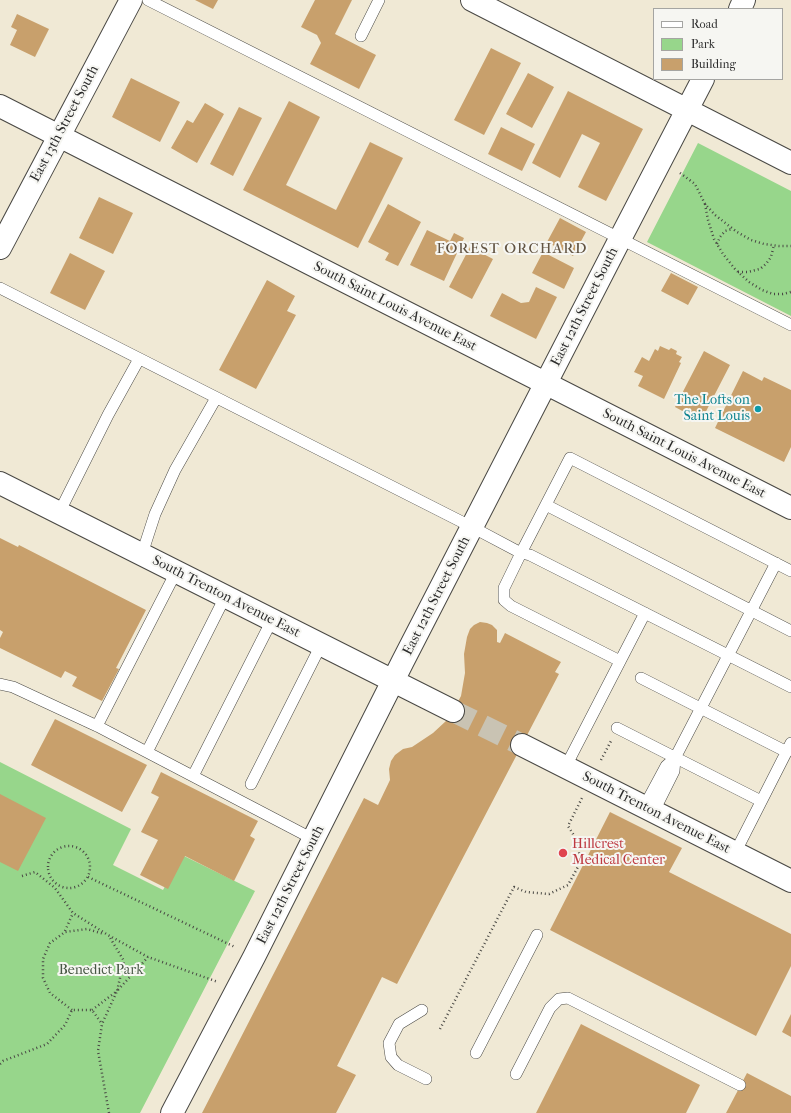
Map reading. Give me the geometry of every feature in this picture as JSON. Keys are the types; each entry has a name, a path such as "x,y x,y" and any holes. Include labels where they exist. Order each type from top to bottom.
{"street":[{"name":"East 13th Street South","path":"0,248 130,0"},
{"path":"472,0 791,162"},
{"name":"East 12th Street South","path":"172,1113 238,989 393,681 703,80"},
{"name":"South Saint Louis Avenue East","path":"0,106 791,508"},
{"name":"South Trenton Avenue East","path":"0,483 453,711"},
{"name":"South Trenton Avenue East","path":"522,745 735,853 788,877"}],"lane":[{"path":"148,0 791,325"},
{"path":"361,36 379,0"},
{"path":"0,288 521,553 530,555 791,686"},
{"path":"59,513 108,415 139,359"},
{"path":"142,554 155,514 175,470 216,398"},
{"path":"620,661 511,606 504,600 504,588 570,458 791,571"},
{"path":"546,505 791,631"},
{"path":"649,809 674,771 675,758 776,563"},
{"path":"97,726 176,572"},
{"path":"147,752 225,597"},
{"path":"565,768 645,613"},
{"path":"193,776 272,620"},
{"path":"251,784 321,645"},
{"path":"641,678 700,708 789,748 735,853"},
{"path":"0,684 13,687 97,726 313,839"},
{"path":"617,728 761,801"},
{"path":"476,1053 536,935"},
{"path":"516,1074 550,1008 558,999 568,998 740,1085"},
{"path":"422,1010 399,1024 389,1043 391,1057 398,1065 426,1079"}],"path":[{"path":"680,174 695,184 705,204 715,215 732,229 751,240 774,245 791,246"},
{"path":"705,204 708,220 717,244 738,272 749,282 762,290 778,294 791,292"},
{"path":"717,244 725,231 732,229"},
{"path":"738,272 748,272 760,269 771,257 774,245"},
{"path":"601,760 617,728"},
{"path":"440,1029 514,887 526,892 549,894 568,885 579,865 580,857 578,844 568,826 584,794"},
{"path":"72,846 79,848 85,853 89,860 90,867 88,877 79,886 73,888 59,886 49,877 47,863 50,857 59,848 72,846"},
{"path":"22,876 35,872 55,888 73,913 108,935 148,957 238,989"},
{"path":"88,877 254,957"},
{"path":"65,932 73,913"},
{"path":"110,1113 98,1051 102,1024 117,991 124,961 108,935 87,929 65,932 50,943 43,959 43,978 50,994 72,1010 92,1010 117,991 148,957"},
{"path":"0,1064 47,1044 65,1024 72,1010"},
{"path":"92,1010 102,1024"}],"green space":[{"path":"698,143 791,191 791,316 647,242"},
{"name":"Benedict Park","path":"0,762 131,829 113,865 163,890 182,855 255,891 140,1113 0,1113"}],"building":[{"path":"195,0 218,0 213,9"},
{"path":"315,0 352,0 335,34 376,55 359,89 310,64 321,43 317,35 301,27"},
{"path":"17,14 49,29 35,57 10,45 17,30 11,27"},
{"path":"491,48 521,63 484,135 454,120"},
{"path":"528,73 554,87 532,128 506,114"},
{"path":"131,78 180,102 160,142 112,117"},
{"path":"568,91 643,129 606,201 578,187 600,143 582,134 560,178 532,163"},
{"path":"289,101 320,117 286,185 336,210 370,142 403,158 358,248 243,190"},
{"path":"205,103 224,114 197,163 171,148 187,120 193,123"},
{"path":"239,107 262,118 233,176 210,164"},
{"path":"501,127 535,144 522,171 488,154"},
{"path":"99,197 133,213 113,254 79,238"},
{"path":"388,204 421,222 398,266 385,260 389,253 368,242"},
{"path":"560,218 586,232 573,256 547,242"},
{"path":"427,230 450,241 454,233 464,238 444,281 410,265"},
{"path":"470,247 493,259 472,299 449,287"},
{"path":"543,252 574,268 564,289 532,273"},
{"path":"70,253 105,271 85,310 50,293"},
{"path":"671,273 698,287 688,305 661,291"},
{"path":"267,280 295,296 287,311 296,315 256,389 219,370"},
{"path":"536,287 557,297 536,339 490,316 502,293 521,303 529,302"},
{"path":"660,346 669,350 671,348 677,351 676,354 682,357 679,362 681,363 664,399 638,386 643,376 634,372 642,357 649,361 655,349 658,351"},
{"path":"704,351 730,365 701,421 675,407"},
{"name":"The Lofts on Saint Louis","path":"743,371 762,381 764,377 791,390 791,447 784,462 715,428"},
{"path":"0,538 18,547 19,545 146,610 116,668 119,669 102,701 72,686 77,677 65,671 61,678 0,648 0,638 3,632 0,630"},
{"path":"480,622 492,625 497,630 497,642 500,643 505,633 561,662 555,672 559,674 397,984 382,977 337,1066 356,1075 336,1113 202,1113 364,798 378,805 390,780 389,769 391,761 395,755 403,749 412,747 433,733 446,721 453,711 461,696 465,673 464,654 467,637 470,629"},
{"path":"55,719 147,765 122,812 31,765"},
{"path":"161,772 258,821 250,836 255,839 234,881 185,856 168,889 140,875 158,840 141,832 159,797 151,793"},
{"path":"0,794 46,818 18,871 0,862"},
{"path":"610,812 682,848 669,872 791,934 791,966 756,1036 550,930"},
{"path":"791,1014 791,1037 782,1032"},
{"path":"581,1024 700,1085 686,1113 536,1113"},
{"path":"747,1073 791,1096 791,1113 726,1113"}],"tunnel":[{"path":"453,711 522,745"}],"place":[{"name":"The Lofts on Saint Louis","path":"758,409"},
{"name":"Hillcrest Medical Center","path":"563,853"}],"district":[{"name":"FOREST ORCHARD","path":"512,249"}]}
